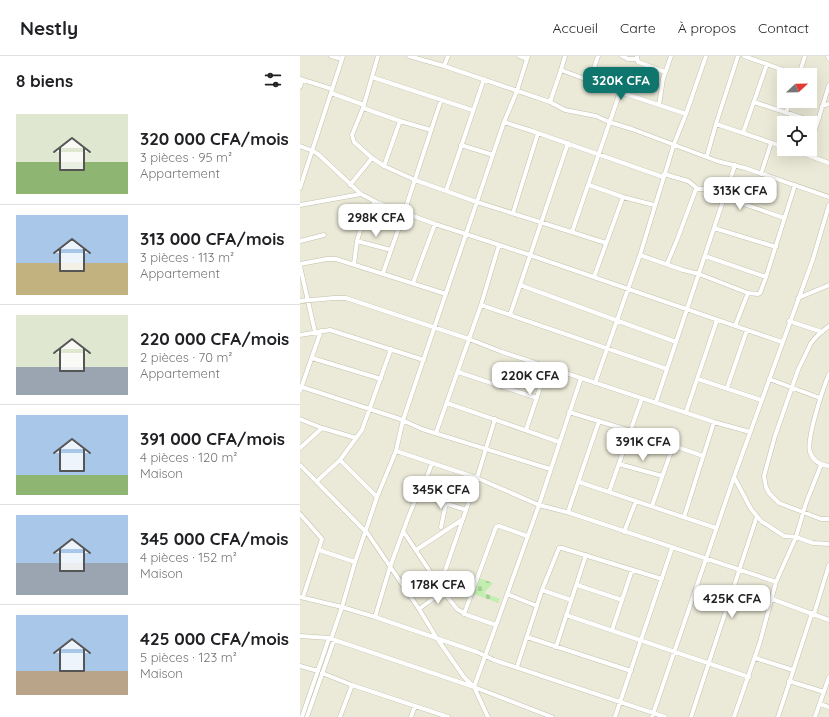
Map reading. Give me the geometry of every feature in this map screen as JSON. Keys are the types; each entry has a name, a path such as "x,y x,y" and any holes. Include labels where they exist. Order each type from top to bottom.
{"street":[{"path":"300,188 343,58 332,56"},
{"path":"378,56 363,106 352,135 354,142 372,158 384,166 414,180 606,244"},
{"path":"409,56 484,79 550,102 565,110 593,115 674,144 694,153 707,156 719,162 736,165 829,197"},
{"path":"444,66 448,56"},
{"path":"307,717 365,531 396,451 403,420 504,122 528,57 519,56"},
{"path":"550,102 565,56"},
{"path":"590,80 598,56"},
{"path":"622,56 628,59 637,57 640,63 665,72"},
{"path":"659,105 665,72 671,56"},
{"path":"595,383 640,255 663,176 706,56"},
{"path":"707,156 738,56"},
{"path":"744,56 778,68"},
{"path":"801,68 805,56"},
{"path":"743,133 767,64"},
{"path":"561,70 686,114"},
{"path":"372,77 472,110"},
{"path":"446,191 472,110 484,79"},
{"path":"300,87 301,80 331,91 400,121 430,130"},
{"path":"817,126 829,85"},
{"path":"572,232 620,92"},
{"path":"383,274 440,100"},
{"path":"754,102 796,116"},
{"path":"822,106 829,104"},
{"path":"786,113 788,108"},
{"path":"384,166 400,121"},
{"path":"504,122 663,176 688,181 697,188 704,189 784,218"},
{"path":"716,124 777,144"},
{"path":"513,212 538,133"},
{"path":"761,174 771,142"},
{"path":"510,315 568,143"},
{"path":"461,145 493,155"},
{"path":"300,146 313,151 361,194 374,202 782,342"},
{"path":"812,156 829,163"},
{"path":"350,184 372,158"},
{"path":"656,402 736,165"},
{"path":"589,185 623,197 654,205"},
{"path":"640,255 699,274 754,295 759,294 766,278 795,185"},
{"path":"667,264 694,190 697,188"},
{"path":"300,205 361,194"},
{"path":"594,277 623,197"},
{"path":"354,264 360,231 374,202"},
{"path":"653,716 716,528 816,248 829,204"},
{"path":"413,283 435,224"},
{"path":"714,228 776,247"},
{"path":"300,241 324,236"},
{"path":"357,241 391,250"},
{"path":"436,433 481,306 499,245"},
{"path":"705,256 766,278"},
{"path":"314,332 300,265 331,259 354,264 446,294"},
{"path":"797,299 829,284"},
{"path":"520,285 676,342"},
{"path":"735,326 748,293"},
{"path":"300,301 339,297 346,298 595,383 714,422 750,432"},
{"path":"481,306 667,369"},
{"path":"686,412 717,320"},
{"path":"789,321 822,332"},
{"path":"829,326 811,343 798,370 764,476 764,481 769,494 776,501 790,508 821,519 829,519"},
{"path":"300,335 330,330 424,360"},
{"path":"727,388 746,330"},
{"path":"321,331 301,389 403,420 414,426 550,469"},
{"path":"317,482 340,460 362,430 391,349"},
{"path":"312,358 381,379"},
{"path":"526,430 547,367"},
{"path":"458,372 537,398"},
{"path":"829,374 820,398 809,445 813,458 821,464 829,466"},
{"path":"474,687 539,505 581,378"},
{"path":"698,379 761,400"},
{"path":"768,379 820,398"},
{"path":"610,492 642,398"},
{"path":"447,403 559,442"},
{"path":"569,412 631,431 703,456"},
{"path":"300,419 322,428 356,438"},
{"path":"419,609 443,590 445,572 495,420"},
{"path":"568,512 599,421"},
{"path":"684,517 714,422"},
{"path":"300,448 322,428"},
{"path":"652,506 673,446"},
{"path":"396,451 477,478 539,505 568,512 706,560 776,582"},
{"path":"340,460 377,497"},
{"path":"375,617 390,567 403,531 415,501 420,495 432,463"},
{"path":"619,464 662,476"},
{"path":"734,717 755,658 776,582 796,537 803,512 821,464"},
{"path":"300,465 365,531 419,609 436,637 464,677 474,687 488,717"},
{"path":"734,477 748,504 761,521 784,536 796,537 813,543 829,544"},
{"path":"579,482 716,528"},
{"path":"420,495 466,510"},
{"path":"624,532 636,501"},
{"path":"441,527 446,503"},
{"path":"300,514 322,538 301,597 342,607 436,637 485,655 494,660 620,702 653,716 665,717"},
{"path":"691,717 757,516"},
{"path":"416,550 463,519"},
{"path":"464,614 495,528 499,526 527,536"},
{"path":"403,531 457,609 464,614 496,625"},
{"path":"517,667 536,606 558,548 586,555 662,579"},
{"path":"615,717 672,548"},
{"path":"319,550 355,562"},
{"path":"556,646 586,555"},
{"path":"778,717 829,566"},
{"path":"612,630 632,570"},
{"path":"577,585 622,600"},
{"path":"542,590 571,600"},
{"path":"507,594 536,606"},
{"path":"772,599 829,620"},
{"path":"566,615 709,665 749,677"},
{"path":"300,636 331,639 474,687 552,717"},
{"path":"527,637 631,671"},
{"path":"755,658 793,670"},
{"path":"300,666 448,717"},
{"path":"302,717 320,672"},
{"path":"815,717 829,677"},
{"path":"789,681 824,692"},
{"path":"341,717 352,685"},
{"path":"820,704 829,707"},
{"path":"411,717 415,706"}],"shaded area":[{"path":"300,56 829,56 829,717 300,717"}],"green space":[{"path":"479,578 493,583 484,593 500,599 498,603 474,594"}]}
